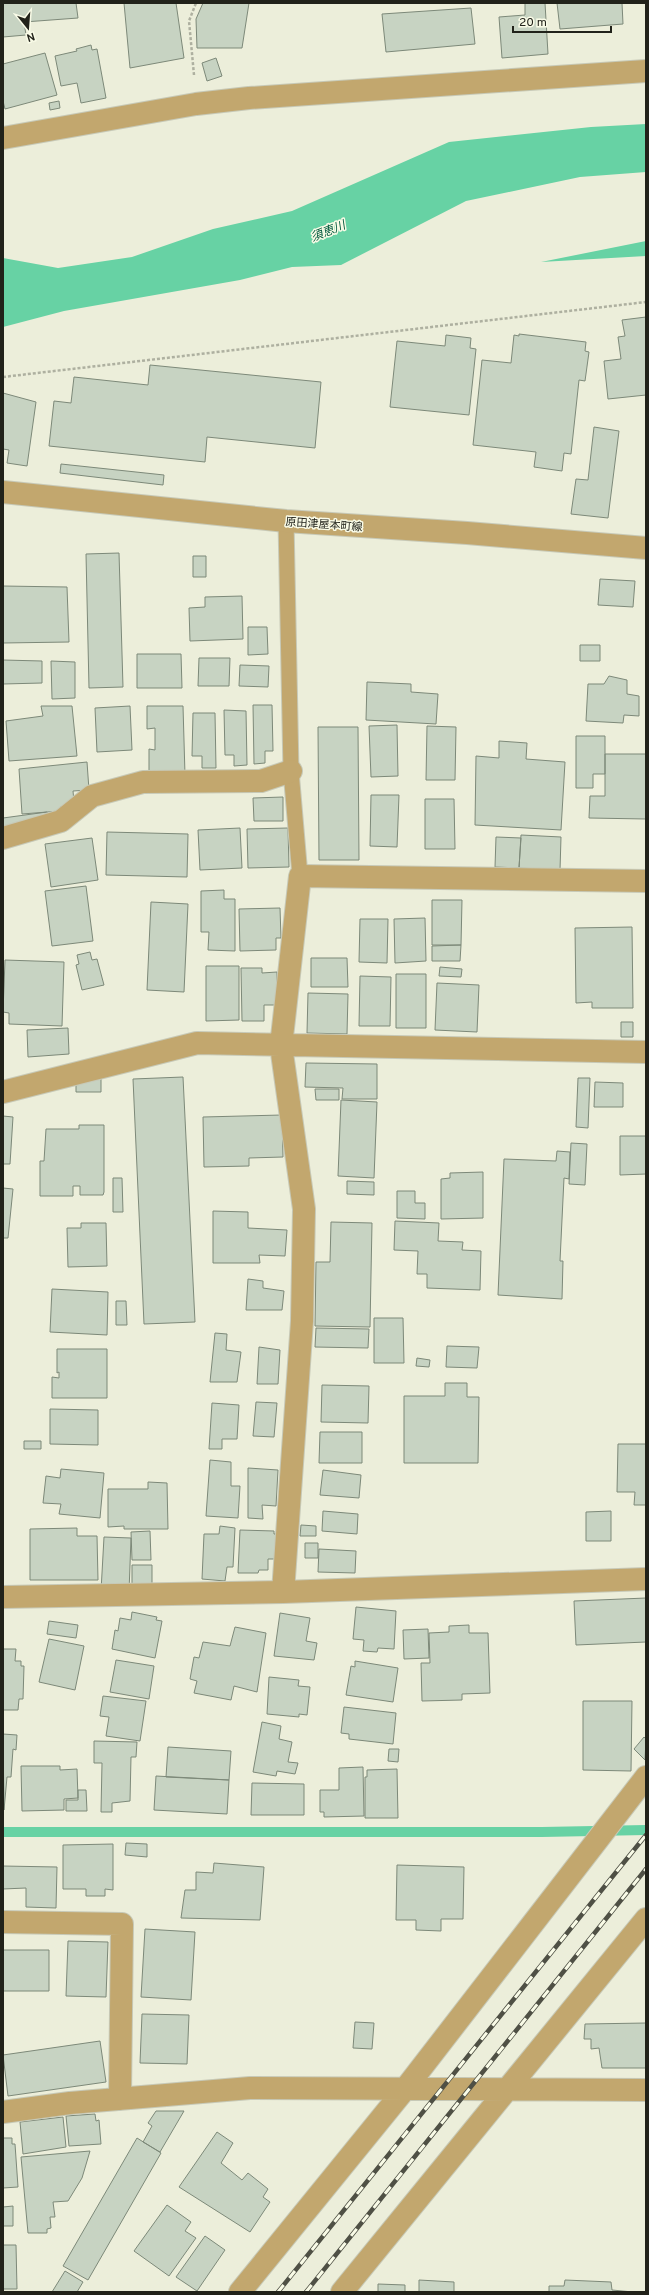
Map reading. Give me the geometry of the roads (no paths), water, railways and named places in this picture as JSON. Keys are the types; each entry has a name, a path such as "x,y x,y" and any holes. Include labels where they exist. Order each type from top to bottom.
{"street":[{"path":"3,138 196,104 249,98 646,71"},
{"name":"原田津屋本町線","path":"3,492 286,521 468,533 646,548"},
{"path":"3,838 61,821 92,796 143,782 261,781 291,771"},
{"path":"283,1592 302,1321 304,1209 281,1046 300,876 646,882"},
{"path":"3,1092 197,1043 281,1046 646,1052"},
{"path":"3,1597 283,1592 646,1579"},
{"path":"240,2292 405,2089 646,1777"},
{"path":"342,2292 505,2089 646,1919"},
{"path":"3,1922 122,1924 120,2099"},
{"path":"3,2112 120,2099 250,2088 646,2090"}],"lane":[{"path":"286,521 291,771 300,876"}],"water":[{"name":"須恵川","path":"646,124 646,172 580,177 466,201 341,265 292,267 240,280 64,311 3,327 3,258 58,268 132,257 213,229 292,211 449,142 591,127"},
{"path":"646,241 646,256 541,262"}],"waterway":[{"path":"3,1832 542,1832 646,1830"}],"railway":[{"path":"278,2292 646,1835"},
{"path":"306,2292 646,1869"}]}
